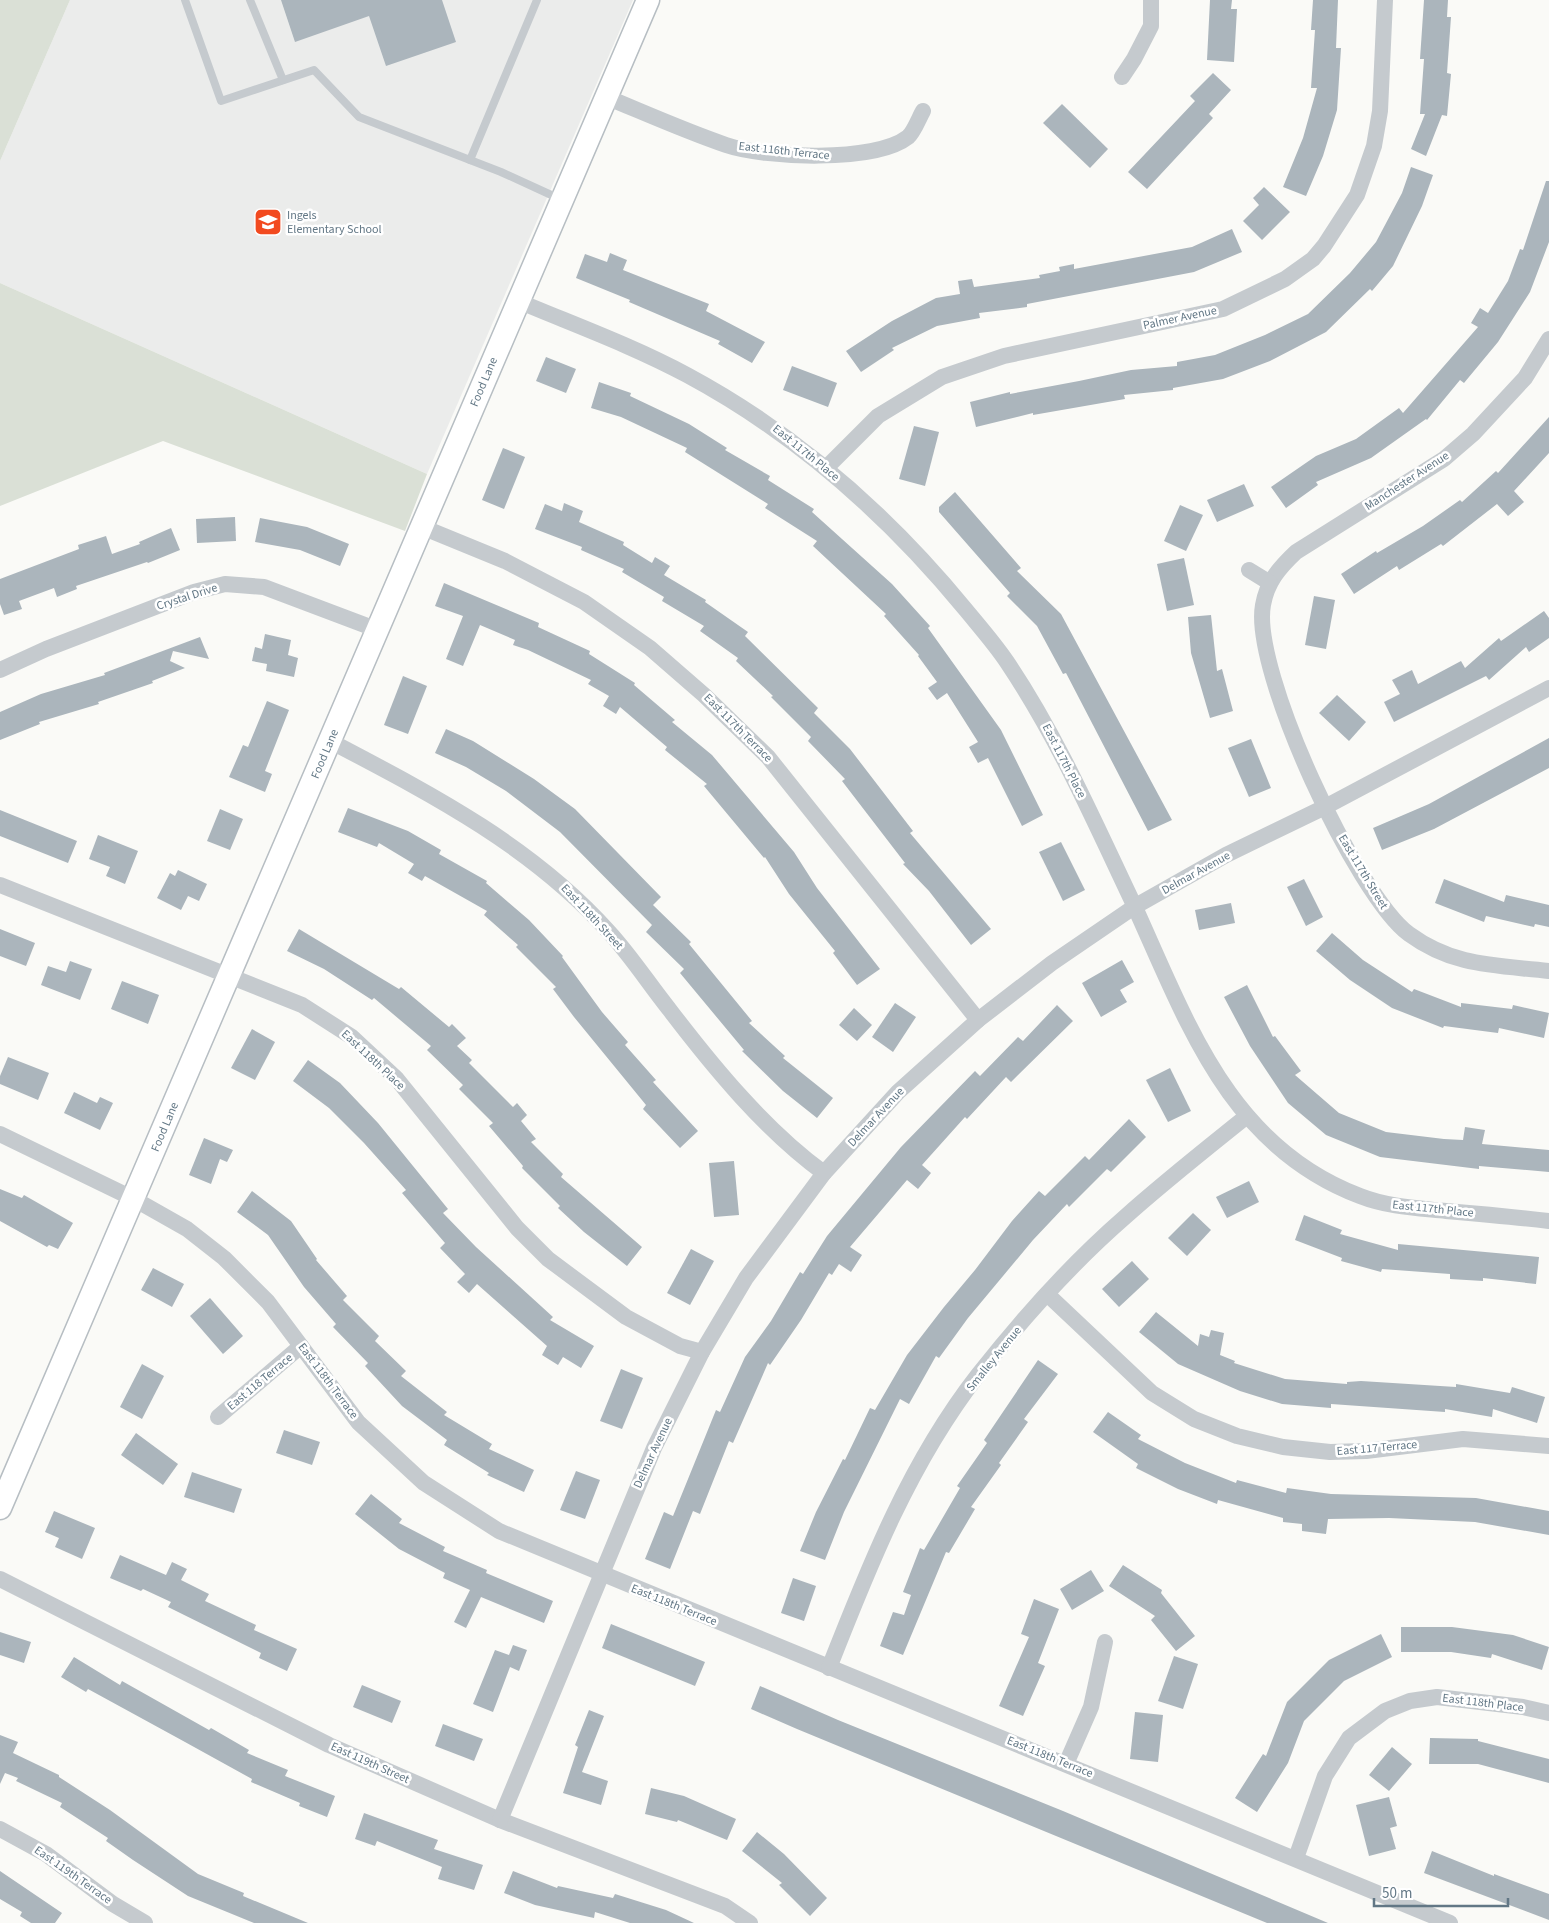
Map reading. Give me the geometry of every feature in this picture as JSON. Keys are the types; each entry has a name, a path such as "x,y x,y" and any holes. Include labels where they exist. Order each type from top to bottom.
{"street":[{"name":"Food Lane","path":"0,1508 648,0"},
{"path":"1122,77 1134,59 1151,26 1151,0"},
{"name":"Palmer Avenue","path":"827,467 878,416 942,377 1004,356 1222,309 1285,279 1313,259 1324,246 1357,195 1374,146 1380,112 1385,0"},
{"name":"East 116th Terrace","path":"606,97 727,146 766,152 836,156 887,148 909,136 923,111"},
{"name":"East 117th Place","path":"518,301 645,354 689,376 770,424 827,467 932,568 1006,659 1061,750 1189,1028 1218,1077 1247,1116 1269,1141 1298,1164 1329,1183 1363,1197 1393,1205 1549,1221"},
{"name":"Manchester Avenue","path":"1325,807 1294,739 1271,676 1263,622 1263,606 1270,583 1278,569 1296,552 1444,459 1473,434 1524,378 1549,339"},
{"name":"East 117th Terrace","path":"422,527 505,561 584,602 650,648 704,695 768,757 978,1020"},
{"path":"1248,570 1270,583"},
{"name":"Crystal Drive","path":"0,670 194,592 225,584 264,587 378,630"},
{"name":"Delmar Avenue","path":"500,1820 600,1574 654,1448 702,1352 746,1278 824,1174 898,1092 978,1020 1052,963 1134,907 1226,855 1325,807 1549,688"},
{"name":"East 118th Street","path":"330,741 432,795 514,846 559,881 610,932 682,1026 737,1091 796,1153 824,1174"},
{"name":"East 117th Street","path":"1325,807 1380,904 1407,933 1434,950 1460,961 1549,971"},
{"name":"East 118th Place","path":"0,885 231,974 302,1004 352,1037 396,1078 517,1228 548,1259 626,1317 680,1346 702,1352"},
{"name":"Smalley Avenue","path":"829,1668 869,1566 924,1457 977,1376 1047,1294 1124,1218 1247,1116"},
{"name":"East 118th Terrace","path":"0,1134 134,1199 187,1229 224,1258 268,1302 358,1422 424,1483 499,1531 1450,1923"},
{"name":"East 117 Terrace","path":"1047,1294 1152,1393 1194,1419 1237,1436 1283,1447 1330,1452 1366,1451 1463,1439 1549,1446"},
{"name":"East 118 Terrace","path":"218,1417 301,1346"},
{"name":"East 119th Street","path":"0,1579 329,1745 500,1820 725,1906 750,1923"},
{"path":"1066,1764 1091,1707 1104,1642"},
{"name":"East 118th Place","path":"1296,1858 1325,1776 1350,1738 1385,1711 1410,1701 1437,1697 1522,1707 1549,1713"},
{"name":"East 119th Terrace","path":"0,1829 46,1854 113,1904 145,1923"}],"lane":[{"path":"185,0 221,101 314,70 359,117 470,160 562,200"},
{"path":"250,0 282,80"},
{"path":"470,160 537,0"}],"shaded area":[{"path":"0,0 70,0 0,161"},
{"name":"Ingels Elementary School","path":"70,0 633,0 427,474 0,283 0,161"},
{"path":"0,283 427,474 405,531 163,441 0,506"}],"building":[{"path":"281,0 442,0 456,42 386,66 369,16 295,42"},
{"path":"1210,0 1232,0 1231,9 1237,9 1234,62 1207,60"},
{"path":"1313,0 1338,0 1336,48 1341,48 1337,110 1323,156 1306,196 1283,187 1303,138 1317,88 1311,88 1315,30 1311,30"},
{"path":"1424,0 1448,0 1447,17 1451,17 1447,73 1451,74 1447,116 1442,115 1426,156 1411,149 1425,114 1420,114 1424,59 1420,59"},
{"path":"1213,73 1231,90 1209,114 1213,118 1147,189 1128,172 1195,101 1190,96"},
{"path":"1062,104 1108,149 1090,168 1043,123"},
{"path":"1411,167 1433,175 1422,206 1393,266 1372,291 1370,289 1326,332 1270,361 1223,379 1173,388 1173,390 1124,395 1125,399 1033,415 1033,413 976,427 970,402 1010,392 1010,394 1131,370 1177,366 1177,362 1215,355 1265,335 1308,314 1350,273 1376,242 1402,193"},
{"path":"1546,181 1549,181 1549,242 1530,292 1498,342 1464,383 1460,380 1427,420 1371,458 1316,482 1318,485 1286,508 1271,487 1316,456 1356,439 1399,408 1403,413 1478,327 1471,323 1480,308 1488,313 1508,281 1520,249 1523,250"},
{"path":"1264,187 1290,212 1262,240 1243,221 1259,205 1253,198"},
{"path":"1232,229 1242,252 1194,272 1027,304 1027,307 979,313 980,318 937,326 892,348 894,350 861,372 846,351 892,321 936,298 960,294 958,281 972,279 974,287 1040,278 1039,275 1060,271 1059,267 1074,264 1074,269 1192,247"},
{"path":"610,253 627,260 623,270 709,304 706,311 765,342 752,363 718,344 720,341 576,278 585,254 607,262"},
{"path":"546,357 576,369 566,393 536,381"},
{"path":"792,366 837,383 828,407 783,390"},
{"path":"599,382 631,393 630,396 689,424 727,448 725,450 770,476 768,480 814,509 812,512 892,584 930,626 928,628 1001,730 1043,815 1022,826 988,758 978,763 969,747 978,742 947,693 937,700 928,688 937,682 919,655 884,616 886,614 813,546 817,541 765,508 768,504 685,452 687,448 621,417 591,408"},
{"path":"1549,417 1549,453 1514,491 1524,502 1508,516 1497,504 1443,546 1441,544 1399,570 1397,566 1354,594 1341,574 1376,551 1377,553 1423,526 1460,500 1462,502 1496,471 1498,473"},
{"path":"914,426 939,432 925,486 899,479"},
{"path":"503,448 525,457 504,509 482,500"},
{"path":"1244,484 1254,506 1217,522 1207,500"},
{"path":"955,492 1021,568 1017,571 1061,614 1172,820 1148,831 1066,673 1063,674 1037,626 1007,596 1010,593 939,512 939,507"},
{"path":"564,503 583,511 579,522 624,542 623,545 652,563 655,557 670,566 664,575 706,600 705,602 748,632 745,636 818,708 814,713 850,749 913,831 910,833 991,929 971,945 929,891 903,864 905,863 842,781 845,779 808,741 811,737 771,697 773,696 736,661 738,658 700,631 704,626 662,601 664,597 622,572 624,569 581,550 582,547 535,529 545,504 562,511"},
{"path":"1180,505 1203,515 1186,551 1164,541"},
{"path":"235,517 236,541 197,543 196,519"},
{"path":"260,518 307,527 349,544 340,566 300,550 255,542"},
{"path":"171,528 180,550 148,563 76,586 77,589 57,597 54,588 19,601 22,609 4,615 0,604 0,579 79,549 78,545 106,536 112,554 140,544 139,542"},
{"path":"1184,558 1194,605 1167,611 1157,564"},
{"path":"444,583 539,623 538,627 590,651 589,654 635,683 634,685 675,720 672,722 712,755 794,852 817,888 880,969 857,985 833,953 835,951 789,894 765,857 704,786 707,784 665,750 667,747 620,707 616,714 603,706 609,696 588,684 591,680 528,650 513,645 515,640 480,625 463,666 446,659 463,616 435,606"},
{"path":"1314,596 1335,600 1326,649 1305,645"},
{"path":"1544,611 1549,618 1549,638 1529,652 1526,647 1489,680 1486,676 1394,722 1384,702 1400,694 1392,680 1412,670 1418,684 1461,661 1465,668 1499,638 1501,641"},
{"path":"1211,615 1217,671 1222,669 1233,711 1210,718 1191,653 1188,617"},
{"path":"265,634 291,640 288,655 298,658 294,677 266,671 267,664 252,661 255,647 262,649"},
{"path":"200,637 209,659 173,651 170,661 185,668 152,681 153,683 98,702 99,704 39,722 40,724 0,740 0,712 41,694 105,675 104,673"},
{"path":"403,676 427,686 408,734 384,725"},
{"path":"1337,695 1366,722 1349,741 1319,713"},
{"path":"267,701 289,710 265,771 272,774 265,792 229,777 243,745 248,747"},
{"path":"446,729 473,741 534,779 575,809 661,897 653,905 691,942 689,944 752,1021 749,1023 785,1056 783,1058 833,1098 817,1118 783,1091 742,1051 744,1050 680,973 684,969 646,932 652,925 560,832 506,791 466,767 435,753"},
{"path":"1549,738 1549,768 1434,829 1382,850 1373,828 1429,804"},
{"path":"1251,739 1271,788 1249,797 1228,748"},
{"path":"348,808 408,831 441,850 439,854 487,881 486,883 529,920 563,956 602,1012 628,1042 625,1045 656,1080 653,1082 698,1131 680,1148 643,1109 646,1105 574,1017 553,989 556,987 516,947 518,945 484,915 487,911 425,876 422,881 408,873 414,864 379,843 377,847 338,832"},
{"path":"220,809 243,819 230,850 207,841"},
{"path":"0,810 77,841 68,863 0,836"},
{"path":"98,835 138,851 125,884 106,876 110,867 89,859"},
{"path":"1061,842 1085,890 1063,901 1039,852"},
{"path":"178,870 207,884 199,901 188,896 181,910 157,898 170,873 175,876"},
{"path":"1304,879 1323,917 1306,926 1287,887"},
{"path":"1444,879 1504,902 1506,895 1549,905 1549,927 1535,924 1534,927 1486,916 1484,922 1435,903"},
{"path":"1231,903 1235,923 1199,930 1195,910"},
{"path":"0,929 35,943 26,966 0,956"},
{"path":"299,929 399,989 401,987 449,1027 452,1024 466,1038 457,1046 472,1060 469,1063 513,1107 517,1103 527,1115 521,1121 536,1139 531,1142 563,1174 561,1177 642,1247 627,1266 584,1232 558,1208 560,1206 522,1168 523,1166 489,1126 493,1123 459,1089 463,1085 427,1050 431,1046 374,998 372,1000 324,969 287,951"},
{"path":"1332,933 1363,960 1412,992 1414,989 1461,1007 1461,1003 1512,1009 1513,1005 1549,1013 1544,1038 1499,1028 1498,1033 1444,1026 1443,1028 1392,1008 1350,980 1316,951"},
{"path":"1122,960 1134,982 1120,990 1127,1002 1101,1017 1082,983"},
{"path":"70,961 92,969 80,1000 41,985 48,966 66,972"},
{"path":"122,981 159,995 148,1024 111,1009"},
{"path":"1247,985 1273,1037 1275,1036 1301,1071 1295,1075 1339,1113 1386,1132 1444,1139 1463,1140 1465,1127 1485,1130 1482,1144 1549,1150 1549,1172 1479,1166 1479,1169 1380,1157 1326,1135 1288,1103 1250,1046 1224,997"},
{"path":"895,1003 916,1017 893,1052 872,1037"},
{"path":"1057,1005 1073,1021 1011,1082 1006,1077 967,1119 965,1117 922,1165 931,1173 918,1189 907,1180 850,1247 862,1255 851,1272 839,1264 832,1275 829,1273 801,1320 770,1365 768,1363 733,1443 729,1441 700,1514 693,1511 670,1569 645,1559 664,1512 673,1516 716,1410 720,1412 745,1357 771,1321 800,1272 803,1274 827,1236 901,1147 975,1071 980,1076 1018,1037 1023,1041"},
{"path":"854,1008 872,1025 857,1041 839,1025"},
{"path":"252,1029 275,1042 255,1080 231,1068"},
{"path":"8,1057 49,1073 38,1100 0,1084 0,1076"},
{"path":"308,1060 340,1083 378,1123 448,1209 443,1213 476,1247 553,1317 550,1320 594,1346 581,1368 563,1357 558,1365 542,1355 547,1346 477,1284 469,1293 457,1282 465,1274 440,1248 445,1243 402,1193 406,1190 364,1143 329,1108 293,1081"},
{"path":"1170,1068 1191,1111 1168,1122 1146,1080"},
{"path":"74,1092 97,1103 100,1097 113,1103 100,1130 64,1113"},
{"path":"1129,1119 1146,1137 1111,1172 1107,1169 1069,1207 1067,1204 1033,1240 968,1318 939,1358 936,1356 909,1404 900,1399 844,1512 825,1560 800,1551 816,1512 843,1459 845,1460 870,1408 875,1410 907,1355 1012,1221 1039,1191 1045,1196 1085,1156 1089,1160"},
{"path":"204,1138 233,1150 227,1162 220,1159 211,1184 189,1175"},
{"path":"734,1161 739,1215 714,1217 709,1163"},
{"path":"1249,1181 1259,1202 1227,1218 1216,1197"},
{"path":"0,1189 22,1198 24,1195 73,1223 58,1249 49,1245 47,1247 0,1221"},
{"path":"252,1191 291,1221 316,1260 347,1296 343,1300 379,1336 375,1341 406,1371 401,1376 447,1412 444,1415 492,1444 489,1449 534,1470 524,1492 487,1475 489,1473 444,1445 447,1440 402,1406 365,1366 368,1363 333,1327 336,1324 304,1287 268,1235 237,1212"},
{"path":"1193,1213 1211,1230 1187,1256 1168,1238"},
{"path":"1304,1215 1342,1230 1340,1234 1398,1250 1398,1244 1539,1257 1536,1284 1483,1278 1483,1281 1450,1279 1450,1274 1382,1269 1381,1272 1341,1261 1342,1258 1295,1240"},
{"path":"691,1249 714,1261 690,1305 667,1293"},
{"path":"1132,1261 1149,1279 1119,1307 1102,1289"},
{"path":"153,1268 184,1284 172,1307 141,1290"},
{"path":"210,1298 243,1336 223,1354 190,1316"},
{"path":"1156,1312 1198,1346 1200,1334 1209,1337 1211,1330 1224,1333 1220,1355 1235,1361 1234,1363 1285,1379 1347,1384 1347,1382 1361,1381 1456,1387 1456,1384 1510,1393 1512,1387 1545,1397 1537,1423 1493,1409 1492,1417 1445,1409 1445,1412 1331,1404 1331,1408 1282,1404 1240,1391 1178,1364 1139,1332"},
{"path":"1038,1360 1058,1374 1024,1419 1028,1422 999,1463 1001,1465 971,1507 975,1509 949,1553 946,1552 903,1655 880,1646 893,1612 904,1615 911,1595 903,1592 920,1548 924,1550 960,1488 957,1486 987,1443 984,1440"},
{"path":"142,1364 164,1376 142,1419 120,1407"},
{"path":"621,1369 643,1378 622,1429 600,1421"},
{"path":"1108,1412 1141,1435 1138,1439 1185,1463 1236,1483 1237,1480 1286,1493 1287,1488 1331,1494 1476,1498 1549,1511 1549,1535 1475,1522 1389,1518 1328,1519 1326,1534 1302,1531 1302,1524 1283,1522 1283,1518 1218,1500 1217,1504 1178,1489 1136,1468 1138,1464 1093,1432"},
{"path":"284,1430 320,1442 312,1465 276,1453"},
{"path":"136,1433 178,1464 163,1485 121,1455"},
{"path":"576,1471 600,1480 585,1519 560,1510"},
{"path":"192,1472 242,1489 234,1513 184,1497"},
{"path":"371,1494 402,1519 399,1523 445,1547 443,1551 487,1570 486,1573 553,1601 544,1623 481,1597 466,1628 454,1622 470,1590 443,1578 445,1573 399,1549 355,1514"},
{"path":"54,1511 95,1528 82,1559 55,1547 59,1538 45,1532"},
{"path":"120,1555 166,1575 172,1562 187,1569 181,1580 209,1594 205,1601 256,1625 254,1630 297,1649 287,1671 259,1658 261,1653 168,1607 171,1602 143,1589 141,1591 110,1578"},
{"path":"1123,1565 1162,1590 1161,1593 1195,1636 1176,1651 1151,1620 1155,1616 1109,1586"},
{"path":"1091,1570 1104,1591 1072,1610 1060,1589"},
{"path":"793,1578 816,1586 804,1621 781,1613"},
{"path":"1034,1599 1059,1609 1038,1663 1045,1666 1023,1716 999,1706 1029,1637 1021,1634"},
{"path":"611,1624 705,1662 695,1686 602,1648"},
{"path":"1401,1627 1452,1627 1513,1635 1549,1647 1542,1670 1492,1654 1491,1658 1451,1652 1401,1652"},
{"path":"0,1632 31,1642 24,1663 0,1655"},
{"path":"1381,1634 1392,1657 1344,1681 1304,1721 1288,1763 1257,1812 1235,1798 1263,1754 1266,1756 1287,1702 1329,1660"},
{"path":"513,1645 527,1650 519,1671 510,1667 493,1712 473,1704 495,1650 509,1655"},
{"path":"1174,1656 1198,1664 1183,1709 1158,1701"},
{"path":"74,1657 120,1685 122,1681 209,1730 211,1728 249,1750 247,1753 288,1770 285,1776 335,1796 327,1817 299,1806 300,1803 251,1782 252,1779 88,1689 86,1692 61,1677"},
{"path":"362,1685 401,1701 392,1723 353,1707"},
{"path":"760,1686 1328,1923 1267,1923 797,1729 751,1709"},
{"path":"589,1710 604,1716 582,1772 608,1781 601,1805 563,1793 578,1747 575,1745"},
{"path":"1135,1712 1163,1715 1158,1762 1130,1759"},
{"path":"443,1724 483,1739 474,1761 435,1746"},
{"path":"0,1735 18,1742 13,1753 59,1775 59,1777 110,1810 198,1874 244,1893 243,1896 308,1923 254,1923 188,1896 106,1841 108,1838 60,1807 62,1803 16,1781 18,1778 5,1773 0,1784"},
{"path":"1430,1738 1478,1739 1478,1741 1549,1759 1549,1783 1478,1764 1429,1764"},
{"path":"1392,1747 1412,1764 1389,1791 1369,1775"},
{"path":"651,1788 684,1796 736,1819 727,1840 678,1820 677,1822 645,1814"},
{"path":"1389,1797 1397,1826 1390,1828 1396,1849 1369,1856 1356,1805"},
{"path":"364,1813 438,1840 434,1849 483,1865 474,1890 438,1879 442,1867 377,1841 375,1846 355,1839"},
{"path":"757,1832 784,1854 827,1898 810,1916 779,1885 782,1883 742,1851"},
{"path":"1432,1851 1494,1876 1494,1874 1549,1894 1549,1920 1424,1873"},
{"path":"0,1871 62,1913 55,1923 31,1923 20,1916 22,1912 0,1899"},
{"path":"513,1871 557,1888 558,1886 613,1898 615,1894 666,1910 694,1923 630,1923 595,1912 594,1918 535,1905 504,1893"}],"place":[{"name":"Ingels Elementary School","path":"268,222"}]}
